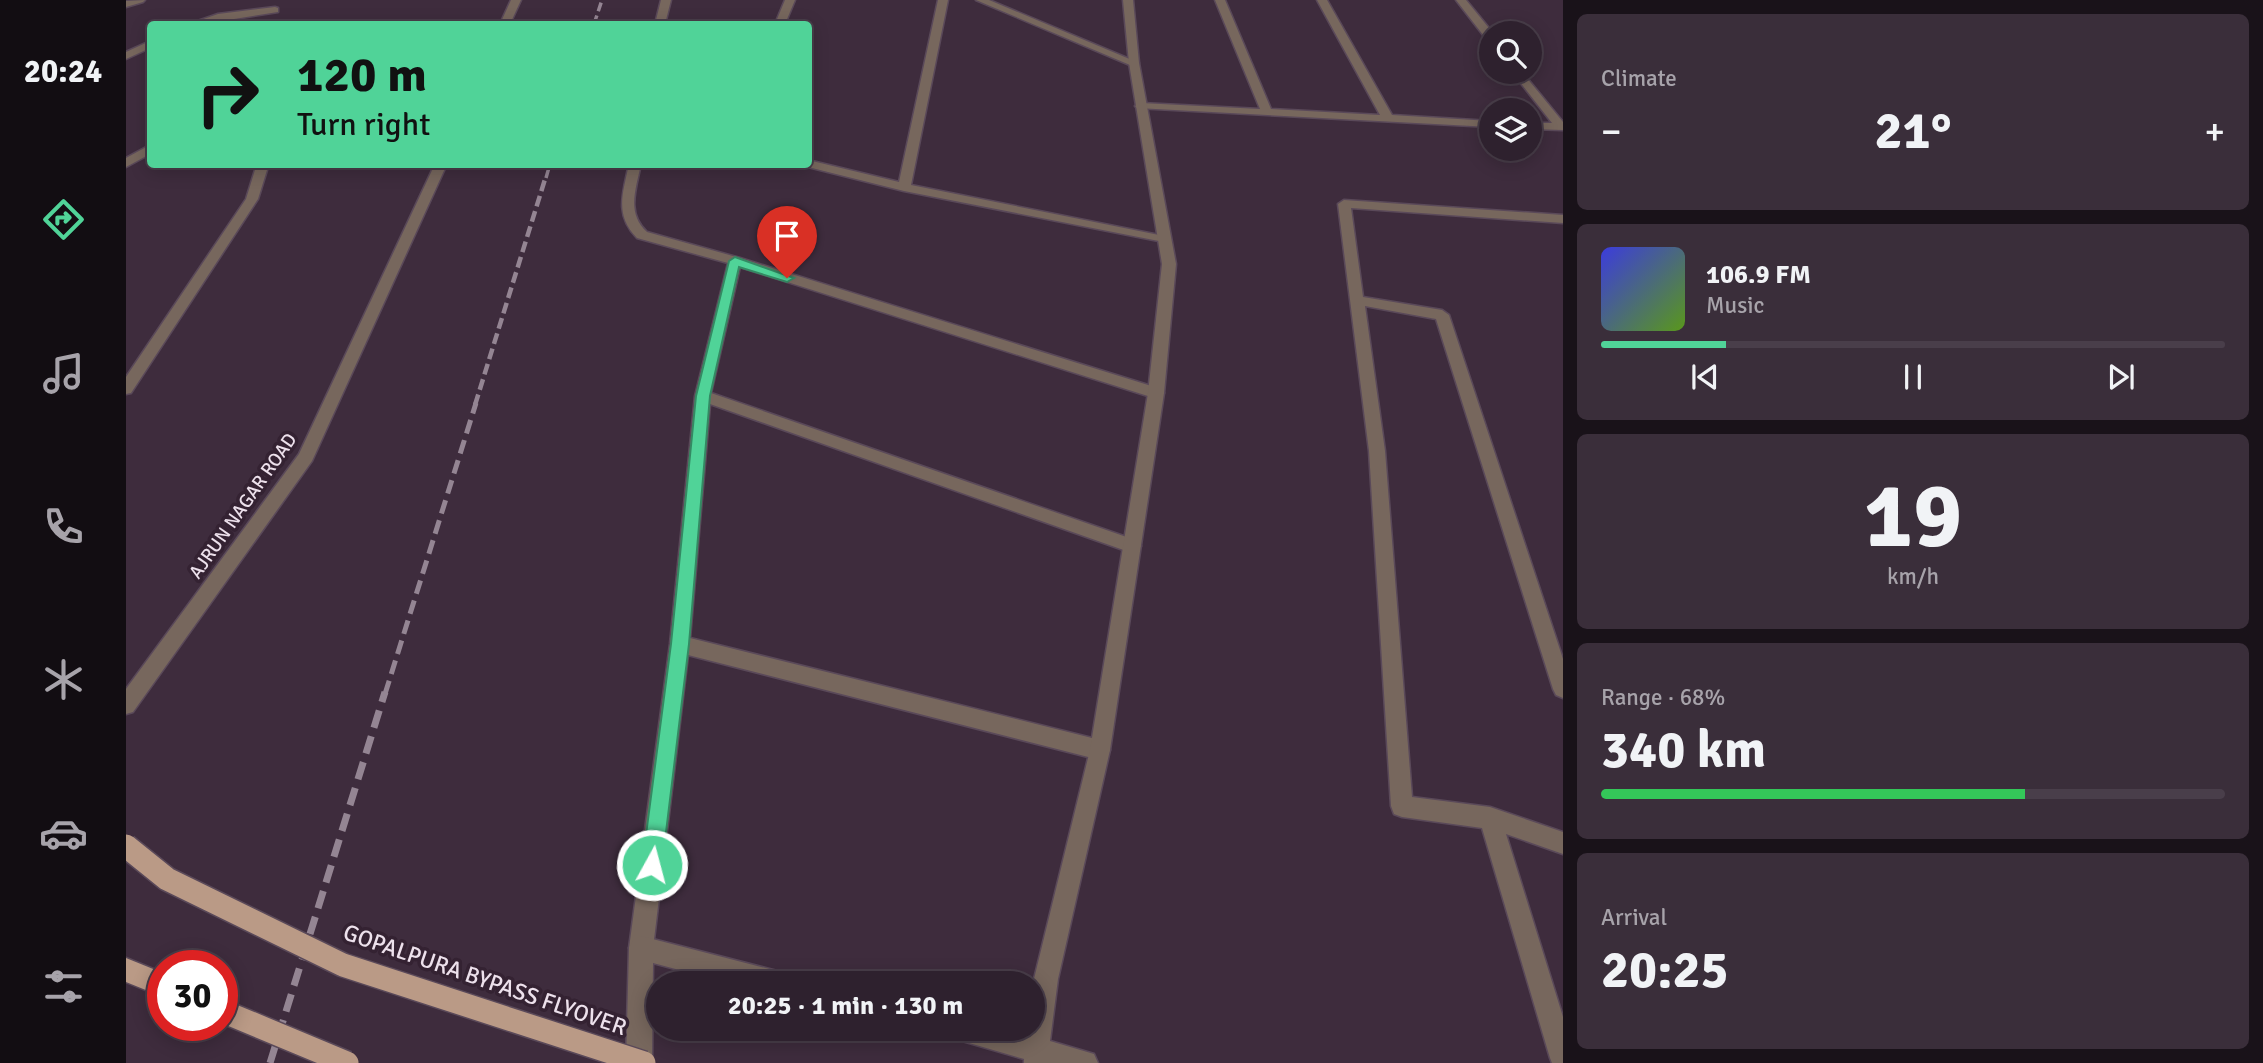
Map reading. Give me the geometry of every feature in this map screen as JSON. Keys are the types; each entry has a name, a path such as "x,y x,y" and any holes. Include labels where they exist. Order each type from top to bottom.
{"main road":[{"name":"GOPALPURA BYPASS FLYOVER","path":"126,846 167,879 343,965 641,1063"},
{"path":"126,970 147,979"},
{"path":"238,1018 346,1063"}],"street":[{"path":"126,4 141,0"},
{"path":"506,21 516,0"},
{"path":"661,21 666,0"},
{"path":"781,21 790,0"},
{"path":"904,187 943,0"},
{"path":"981,0 1134,63"},
{"path":"1037,1055 1046,979 1100,750 1156,393 1169,264 1134,63 1128,0"},
{"path":"1220,0 1267,112"},
{"path":"1322,0 1388,119"},
{"path":"1461,0 1479,23"},
{"path":"206,21 275,10"},
{"path":"126,56 147,46"},
{"path":"1527,84 1562,127"},
{"path":"1141,106 1479,123"},
{"path":"1542,126 1562,127"},
{"path":"126,163 147,151"},
{"path":"812,164 904,187 1164,240"},
{"name":"AJRUN NAGAR ROAD","path":"126,705 306,457 439,168"},
{"path":"634,168 626,215 630,226 642,236 735,261 1156,393"},
{"path":"126,389 252,199 261,170"},
{"path":"1563,219 1344,204 1377,451 1402,806 1490,818 1563,843"},
{"path":"641,1063 641,948 680,644 703,396 735,261"},
{"path":"1357,300 1442,315 1563,688"},
{"path":"703,396 1132,547"},
{"path":"680,644 1100,750"},
{"path":"1490,818 1563,1058"},
{"path":"641,948 730,971"},
{"path":"996,1041 1037,1055 1085,1063"}],"railway":[{"path":"595,21 602,0"},
{"path":"546,178 549,168"},
{"path":"475,405 546,176"},
{"path":"385,694 476,403"},
{"path":"270,1063 385,692"}],"route":[{"path":"652,865 680,644 703,396 735,261 787,278"}]}
